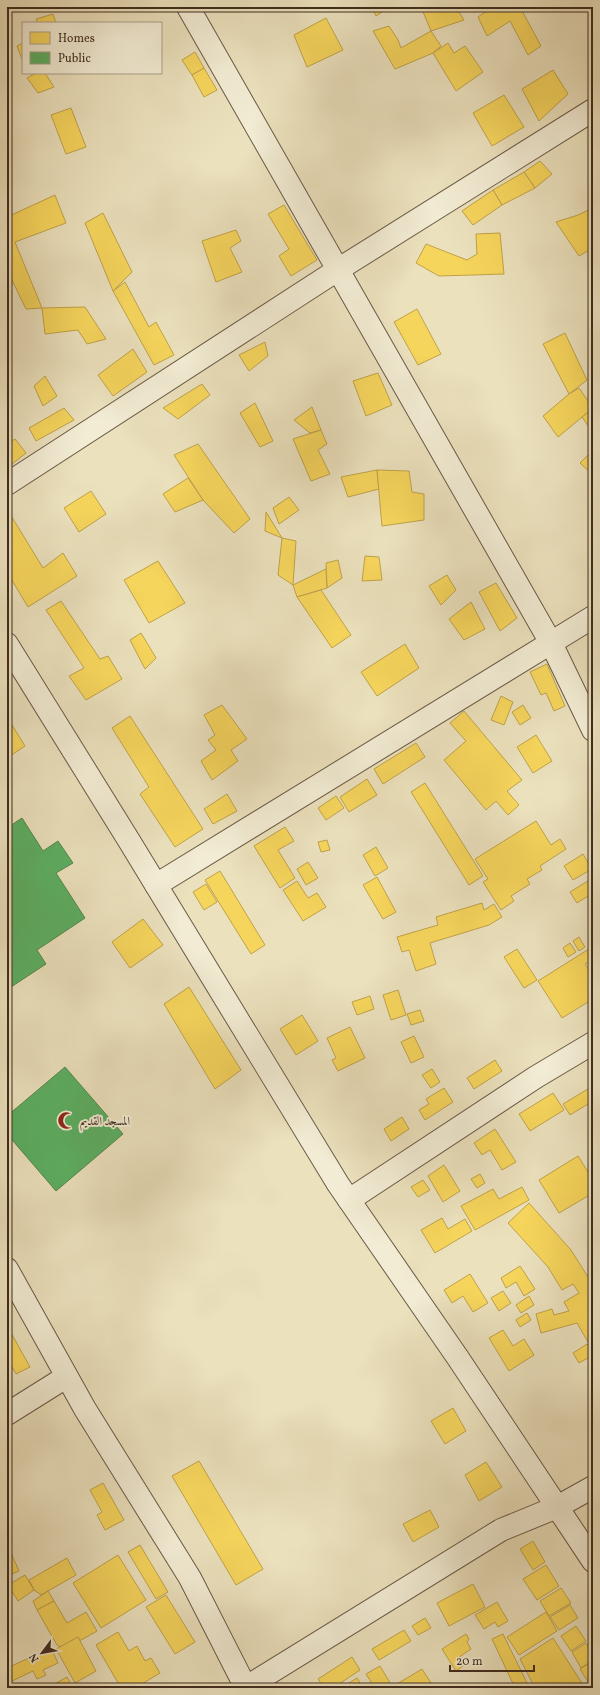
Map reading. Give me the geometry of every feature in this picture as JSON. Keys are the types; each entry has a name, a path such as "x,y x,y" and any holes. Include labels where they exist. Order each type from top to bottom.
{"street":[{"path":"188,7 339,268 551,643 593,730"},
{"path":"7,484 339,268 593,110"},
{"path":"156,885 593,617"},
{"path":"7,644 349,1200 458,1358 593,1561"},
{"path":"349,1200 536,1077 593,1043"},
{"path":"7,1269 66,1377 190,1578 245,1688 501,1530 557,1507 593,1487"},
{"path":"7,1414 66,1377"}],"building: Homes":[{"path":"372,7 390,7 376,16"},
{"path":"421,7 456,7 464,20 431,31"},
{"path":"492,7 520,7 541,46 528,55 510,21 487,36 478,17"},
{"path":"53,14 56,22 38,22 36,19"},
{"path":"326,18 343,50 307,67 294,35"},
{"path":"389,26 401,48 431,31 441,46 433,53 395,69 373,31"},
{"path":"448,43 454,53 465,46 483,72 456,91 433,53"},
{"path":"22,44 22,59 17,46"},
{"path":"195,52 204,68 192,75 182,60"},
{"path":"204,68 217,90 204,97 192,75"},
{"path":"553,70 568,94 539,121 522,89"},
{"path":"34,74 46,74 54,87 38,93 27,78"},
{"path":"504,95 524,127 492,146 473,113"},
{"path":"71,108 86,147 66,154 51,115"},
{"path":"540,161 552,174 535,188 524,172"},
{"path":"524,172 535,188 502,205 493,190"},
{"path":"493,190 502,205 473,225 462,211"},
{"path":"55,195 66,223 15,242 42,308 26,309 7,270 7,217"},
{"path":"284,205 317,260 291,276 279,256 289,249 268,214"},
{"path":"593,208 593,248 579,256 556,222 578,215"},
{"path":"103,213 132,272 113,291 85,223"},
{"path":"236,230 241,241 230,248 242,272 216,282 202,241"},
{"path":"500,233 504,274 439,276 416,263 426,244 467,260 477,254 476,234"},
{"path":"125,282 149,327 156,322 174,355 154,365 113,291"},
{"path":"85,307 106,339 87,344 78,330 45,334 42,308"},
{"path":"417,309 441,354 418,365 394,322"},
{"path":"565,333 587,380 569,394 543,344"},
{"path":"265,342 268,356 249,371 239,355"},
{"path":"133,349 147,372 113,396 98,375"},
{"path":"378,373 392,405 366,416 353,381"},
{"path":"45,376 57,396 43,406 34,386"},
{"path":"202,384 210,395 178,419 163,408"},
{"path":"579,388 593,408 558,437 543,416 569,394"},
{"path":"255,403 273,441 260,447 240,413"},
{"path":"312,407 321,430 310,433 294,420"},
{"path":"64,408 74,420 36,441 29,428"},
{"path":"593,408 593,433 582,417"},
{"path":"321,430 327,444 318,450 330,474 311,481 293,439"},
{"path":"15,439 26,453 7,468 7,444"},
{"path":"198,444 250,519 234,533 203,500 174,455"},
{"path":"593,450 593,475 580,463"},
{"path":"377,470 379,489 348,497 341,477"},
{"path":"377,470 409,471 412,492 424,494 424,520 382,526"},
{"path":"188,478 203,500 175,512 163,494"},
{"path":"91,491 106,514 79,532 64,508"},
{"path":"289,497 299,510 279,524 273,508"},
{"path":"266,512 282,538 265,531"},
{"path":"10,514 43,568 63,553 77,576 28,607 7,572 7,516"},
{"path":"282,538 296,541 293,585 278,575"},
{"path":"365,556 379,557 382,580 362,581"},
{"path":"338,560 342,578 327,588 326,563"},
{"path":"158,561 185,603 149,623 124,580"},
{"path":"326,569 327,588 297,597 293,585"},
{"path":"447,575 456,590 441,605 429,586"},
{"path":"496,583 517,618 500,631 479,592"},
{"path":"321,590 351,635 332,648 297,597"},
{"path":"61,601 100,659 108,656 122,679 86,700 69,676 84,668 46,610"},
{"path":"471,602 485,629 464,640 449,619"},
{"path":"141,633 156,658 145,669 130,640"},
{"path":"405,644 419,668 377,696 361,672"},
{"path":"547,664 565,706 554,711 546,693 541,695 530,672"},
{"path":"501,696 513,702 504,725 491,720"},
{"path":"222,705 247,739 231,750 238,761 212,780 201,761 216,750 208,740 215,735 204,715"},
{"path":"523,705 531,718 520,725 512,712"},
{"path":"464,711 522,780 507,791 519,805 508,815 496,801 486,810 444,760 466,741 450,723"},
{"path":"130,716 203,829 175,847 140,794 149,787 112,728"},
{"path":"7,717 25,746 7,758"},
{"path":"536,735 552,761 533,773 517,747"},
{"path":"416,743 425,757 383,784 374,769"},
{"path":"367,779 377,795 349,812 340,797"},
{"path":"425,783 483,876 469,885 411,792"},
{"path":"227,794 237,811 213,824 204,809"},
{"path":"336,796 344,808 326,820 318,808"},
{"path":"536,821 551,845 560,839 566,849 540,866 542,870 527,879 530,884 511,896 514,901 501,910 483,882 488,879 475,859"},
{"path":"285,827 294,841 278,850 295,878 280,888 254,846"},
{"path":"327,840 330,850 321,852 318,842"},
{"path":"376,847 388,868 375,876 363,855"},
{"path":"583,854 592,869 573,880 564,866"},
{"path":"308,862 318,878 306,885 297,869"},
{"path":"220,871 265,945 251,954 205,880"},
{"path":"377,877 396,912 383,919 363,885"},
{"path":"297,881 308,898 317,893 326,907 303,921 283,890"},
{"path":"588,881 593,888 593,893 577,903 570,892"},
{"path":"206,884 217,902 204,910 193,892"},
{"path":"482,903 484,910 494,904 502,917 489,925 430,943 436,964 416,971 409,950 402,952 397,937 438,925 436,917"},
{"path":"143,919 163,945 130,968 112,942"},
{"path":"579,937 585,947 579,951 573,941"},
{"path":"570,943 576,952 568,957 563,948"},
{"path":"517,949 537,980 524,988 504,957"},
{"path":"589,949 593,956 593,960 585,964 593,976 593,999 562,1018 538,981"},
{"path":"189,987 241,1070 215,1089 164,1004"},
{"path":"398,990 406,1015 391,1020 383,995"},
{"path":"370,996 374,1009 357,1015 352,1002"},
{"path":"420,1010 424,1021 411,1025 407,1014"},
{"path":"302,1015 318,1041 296,1055 280,1029"},
{"path":"350,1027 365,1058 338,1071 332,1060 336,1058 327,1038"},
{"path":"414,1036 424,1057 411,1063 401,1042"},
{"path":"495,1060 502,1071 474,1089 467,1078"},
{"path":"432,1069 440,1082 431,1088 422,1075"},
{"path":"593,1086 593,1101 570,1115 563,1104"},
{"path":"444,1088 453,1102 425,1120 419,1110 429,1104 426,1099"},
{"path":"553,1093 564,1110 530,1131 519,1114"},
{"path":"402,1117 409,1129 391,1141 384,1129"},
{"path":"495,1129 516,1162 502,1170 490,1150 482,1155 474,1143"},
{"path":"578,1156 593,1180 593,1193 559,1213 539,1180"},
{"path":"444,1165 460,1191 443,1202 428,1176"},
{"path":"480,1174 485,1183 477,1188 471,1179"},
{"path":"423,1180 430,1190 418,1197 411,1187"},
{"path":"522,1187 529,1200 475,1230 461,1206 493,1189 499,1199"},
{"path":"529,1203 571,1250 593,1285 593,1339 588,1342 577,1323 541,1333 536,1314 552,1309 554,1315 569,1311 564,1302 579,1293 573,1284 562,1290 548,1267 508,1223"},
{"path":"442,1218 448,1229 465,1219 472,1231 435,1253 421,1230"},
{"path":"520,1266 535,1289 524,1296 516,1282 506,1288 501,1278"},
{"path":"470,1274 488,1303 473,1312 463,1296 452,1303 444,1290"},
{"path":"503,1291 511,1303 499,1311 491,1298"},
{"path":"529,1296 534,1305 521,1313 516,1305"},
{"path":"527,1313 531,1320 520,1327 516,1320"},
{"path":"9,1329 30,1367 16,1374 7,1358 7,1330"},
{"path":"503,1330 513,1346 524,1339 534,1355 509,1371 489,1338"},
{"path":"587,1344 593,1355 579,1363 573,1353"},
{"path":"453,1408 466,1431 445,1444 431,1421"},
{"path":"199,1461 263,1569 236,1585 172,1476"},
{"path":"486,1462 502,1487 479,1501 465,1475"},
{"path":"103,1483 124,1520 105,1530 97,1515 102,1512 90,1490"},
{"path":"430,1510 439,1527 413,1542 403,1524"},
{"path":"533,1541 545,1562 533,1570 520,1549"},
{"path":"7,1544 19,1571 7,1576"},
{"path":"140,1545 168,1592 156,1599 128,1552"},
{"path":"118,1555 146,1600 101,1628 73,1583"},
{"path":"67,1558 76,1575 41,1595 34,1590 29,1580"},
{"path":"546,1565 559,1586 537,1600 523,1579"},
{"path":"25,1575 34,1590 18,1601 8,1585"},
{"path":"473,1584 485,1607 449,1626 437,1603"},
{"path":"561,1588 571,1603 549,1616 540,1601"},
{"path":"48,1591 54,1601 37,1610 33,1601"},
{"path":"166,1595 195,1642 175,1654 146,1607"},
{"path":"54,1601 67,1623 86,1612 97,1631 65,1649 57,1645 37,1610"},
{"path":"497,1602 508,1621 498,1627 495,1622 484,1629 475,1615"},
{"path":"570,1605 578,1618 559,1630 550,1617"},
{"path":"546,1612 557,1631 519,1655 507,1637"},
{"path":"425,1618 431,1628 418,1635 412,1626"},
{"path":"576,1626 586,1641 571,1651 561,1636"},
{"path":"404,1630 411,1641 379,1660 372,1649"},
{"path":"118,1632 129,1651 137,1646 145,1661 151,1658 160,1673 135,1688 121,1688 96,1645"},
{"path":"466,1634 469,1639 467,1642 471,1649 458,1658 463,1666 456,1671 442,1649"},
{"path":"503,1634 528,1685 523,1688 515,1688 492,1639"},
{"path":"78,1637 96,1671 75,1683 56,1649"},
{"path":"553,1638 585,1688 535,1688 520,1659"},
{"path":"586,1643 593,1654 593,1660 581,1668 572,1652"},
{"path":"51,1648 58,1663 43,1670 46,1675 37,1679 33,1671 10,1682 7,1675 7,1668"},
{"path":"352,1657 360,1670 333,1688 324,1688 318,1679"},
{"path":"593,1661 593,1688 592,1688 580,1669"},
{"path":"380,1666 393,1688 375,1688 366,1674"},
{"path":"422,1669 433,1686 429,1688 399,1688 397,1684"},
{"path":"67,1677 73,1688 55,1688 53,1685"},
{"path":"357,1678 363,1688 341,1688"}],"building: Public":[{"path":"22,818 43,851 58,841 73,863 56,873 85,918 37,950 46,964 11,987 7,980 7,828"},
{"path":"65,1067 123,1134 56,1191 7,1134 7,1116"}],"place":[{"name":"المسجد القديم","path":"67,1121"}]}
